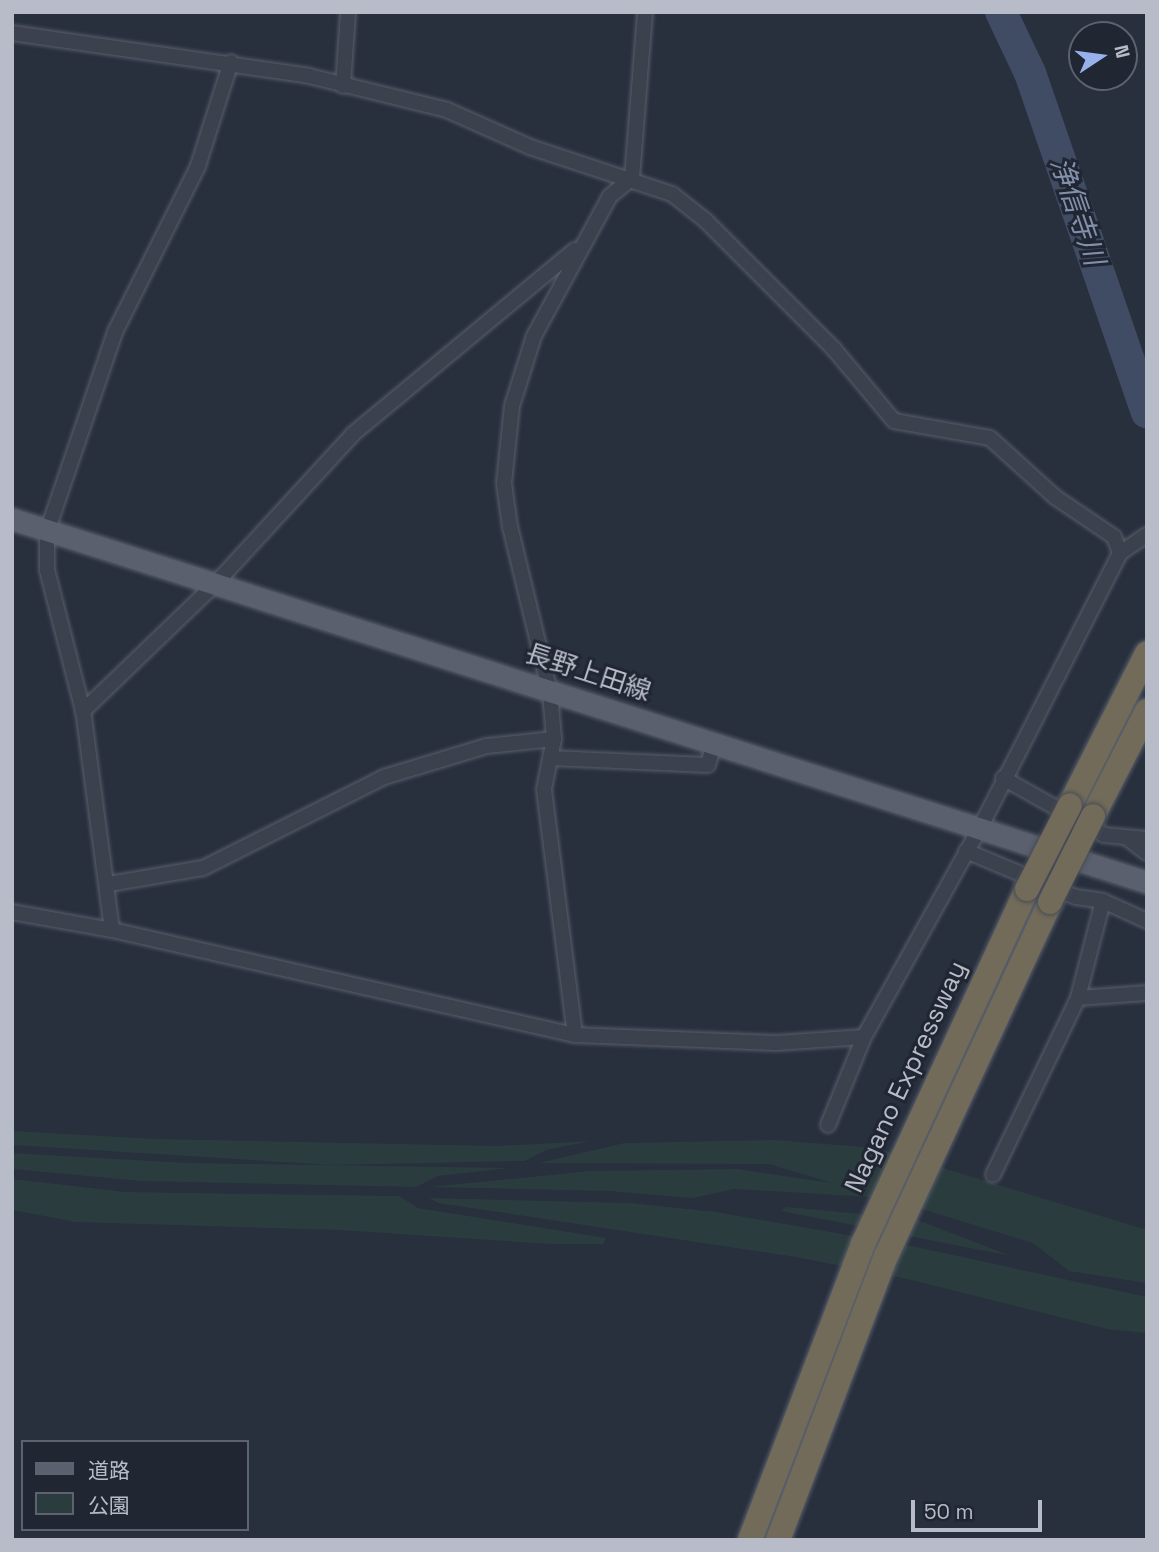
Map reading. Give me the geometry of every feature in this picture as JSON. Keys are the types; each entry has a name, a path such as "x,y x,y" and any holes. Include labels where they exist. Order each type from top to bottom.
{"highway":[{"name":"Nagano Expressway","path":"750,1540 822,1346 910,1136 1027,889 1147,653"},
{"name":"Nagano Expressway","path":"778,1540 856,1332 935,1143 1050,902 1147,711"}],"main road":[{"name":"長野上田線","path":"12,520 217,582 550,692 1147,882"}],"street":[{"path":"343,86 348,12"},
{"path":"576,1035 550,856 544,789 554,740 550,692 510,527 505,483 512,406 534,336 578,247 610,196 632,177 645,12"},
{"path":"12,33 231,62 447,110 530,147 632,177 672,194 705,220 833,348 894,421 990,438 1055,497 1114,537 1120,553"},
{"path":"112,930 109,884 83,711 47,570 47,532 115,332 198,166 231,62"},
{"path":"83,711 217,582 353,434 578,247"},
{"path":"828,1125 864,1037 981,828 1003,778 1120,553 1147,535"},
{"path":"109,884 203,868 384,777 487,746 554,740"},
{"path":"550,758 708,765 714,742"},
{"path":"1003,778 1104,835 1147,839"},
{"path":"1126,838 1147,853"},
{"path":"966,851 1076,897 1103,901 1147,921"},
{"path":"993,1175 1078,998 1103,901"},
{"path":"12,912 112,930 576,1035 776,1043 864,1037"},
{"path":"1078,998 1147,992"}],"green space":[{"path":"12,1131 158,1139 498,1146 591,1141 546,1150 525,1161 331,1165 12,1145"},
{"path":"775,1140 877,1148 1147,1230 1147,1283 1069,1271 1033,1243 886,1198 735,1189 692,1198 609,1191 430,1187 590,1171 737,1169 832,1183 769,1164 539,1163 624,1143"},
{"path":"12,1153 188,1163 511,1168 438,1176 416,1187 141,1181 12,1169"},
{"path":"12,1179 126,1192 399,1196 418,1208 606,1238 603,1244 551,1244 339,1230 76,1222 12,1210"},
{"path":"429,1198 631,1203 716,1212 916,1247 1147,1297 1147,1333 1107,1329 907,1279 796,1257 438,1203"},
{"path":"787,1207 915,1219 1011,1256 781,1211"}],"waterway":[{"name":"浄信寺川","path":"1001,12 1030,73 1147,412"}]}
